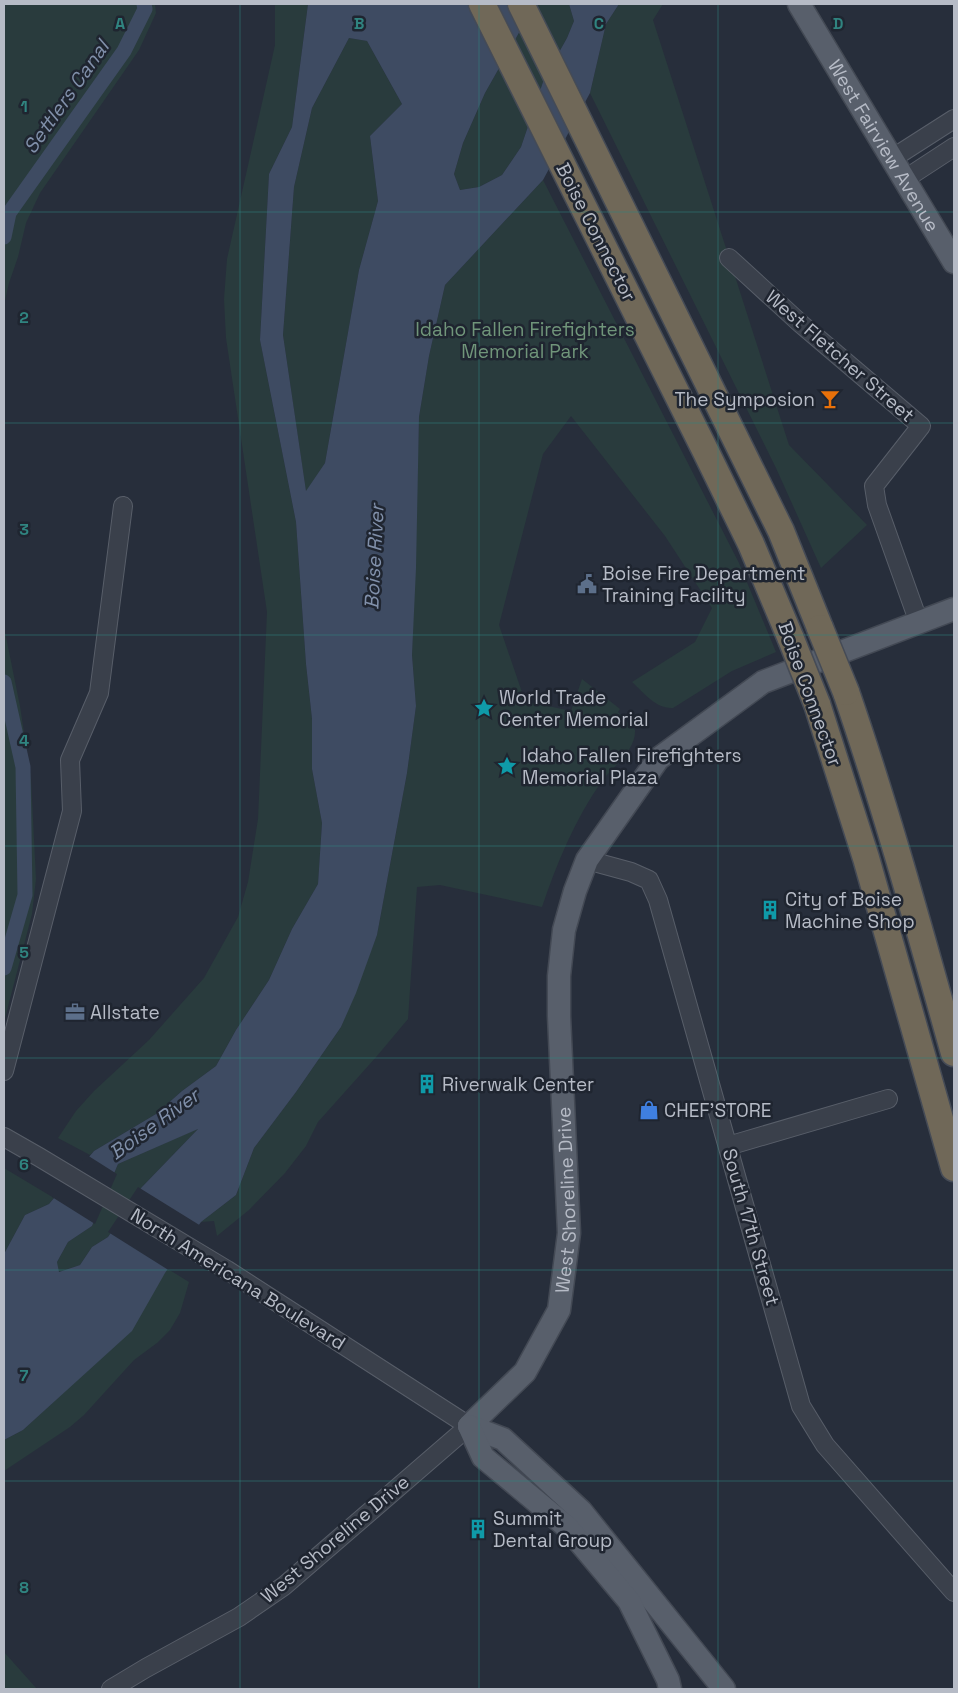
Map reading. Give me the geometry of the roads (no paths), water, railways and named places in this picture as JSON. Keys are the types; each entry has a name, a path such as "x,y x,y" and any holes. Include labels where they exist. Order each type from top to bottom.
{"highway":[{"name":"Boise Connector","path":"482,4 747,536 791,639 817,704 866,858 954,1168"},
{"name":"Boise Connector","path":"521,4 780,531 846,692 894,839 954,1053"}],"main road":[{"name":"West Fairview Avenue","path":"800,4 954,262"},
{"name":"West Shoreline Drive","path":"469,1426 525,1372 559,1310 568,1233 559,976 564,930 575,891 587,860 658,759 763,682 954,609"},
{"path":"469,1426 483,1457 567,1527 629,1601 668,1680 670,1689"},
{"path":"469,1426 504,1439 581,1512 724,1689"}],"street":[{"path":"893,158 954,120"},
{"path":"905,179 954,147"},
{"name":"West Fletcher Street","path":"729,258 801,324 921,426 874,486 877,505 919,622"},
{"path":"4,1071 72,812 70,760 99,693 123,506"},
{"name":"South 17th Street","path":"587,860 631,872 649,880 661,910 801,1406 825,1445 954,1592"},
{"path":"728,1146 888,1099"},
{"name":"North Americana Boulevard","path":"4,1137 210,1260 469,1426"},
{"name":"West Shoreline Drive","path":"112,1689 146,1668 239,1617 284,1586 469,1426"}],"water":[{"name":"Boise River","path":"308,4 525,4 525,22 485,93 463,143 454,174 460,190 479,187 502,175 521,147 544,79 567,38 574,21 569,4 619,4 606,24 590,93 543,180 445,285 429,356 419,417 412,655 416,706 407,773 377,935 356,993 341,1027 254,1148 236,1195 201,1222 165,1273 132,1331 23,1430 4,1440 4,1254 25,1215 49,1204 94,1151 156,1114 182,1091 216,1066 236,1030 269,980 292,929 318,884 322,823 312,769 312,719 306,664 296,522 260,340 269,174 292,127","holes":["349,38 367,41 402,104 370,136 378,201 359,270 325,463 306,491 283,335 294,187 312,108","198,1129 141,1188 108,1237 92,1247 80,1265 59,1272 57,1262 68,1242 92,1226 118,1164"]}],"waterway":[{"name":"Settlers Canal","path":"4,237 9,213 124,51 145,9 144,4"},
{"name":"Settlers Canal","path":"4,682 23,767 25,895 4,968"}],"place":[{"name":"The Symposion","path":"830,399"},
{"name":"Boise Fire Department Training Facility","path":"587,584"},
{"name":"World Trade Center Memorial","path":"484,708"},
{"name":"Idaho Fallen Firefighters Memorial Plaza","path":"507,766"},
{"name":"City of Boise Machine Shop","path":"770,910"},
{"name":"Allstate","path":"75,1012"},
{"name":"Riverwalk Center","path":"427,1084"},
{"name":"CHEF'STORE","path":"649,1110"},
{"name":"Summit Dental Group","path":"478,1529"}],"park label":[{"name":"Idaho Fallen Firefighters Memorial Park","path":"525,340"}]}
